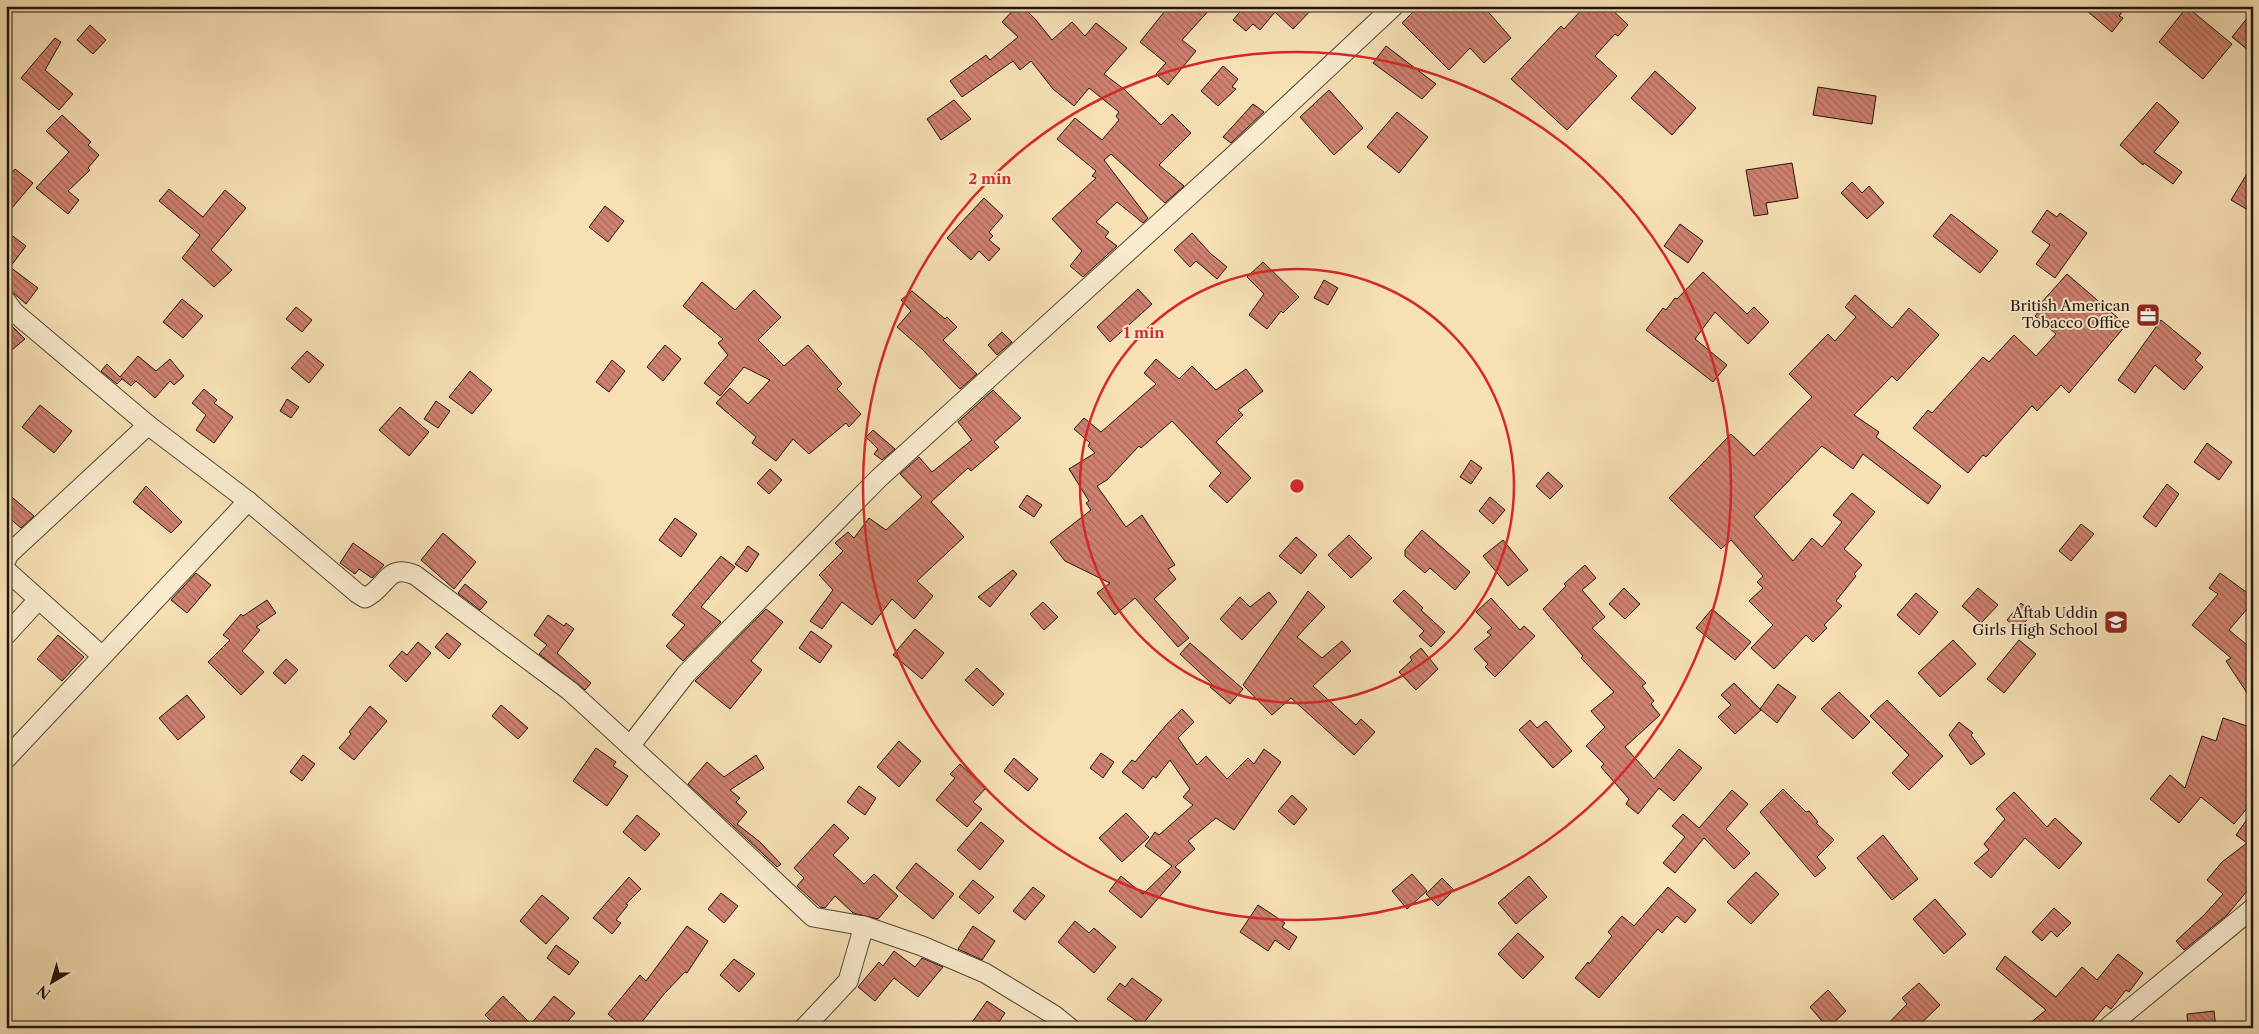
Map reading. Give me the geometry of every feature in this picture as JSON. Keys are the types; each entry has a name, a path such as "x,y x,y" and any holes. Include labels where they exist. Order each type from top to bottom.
{"street":[{"path":"630,746 686,674 879,478 1255,136 1394,6"},
{"path":"6,301 14,312 148,425 248,502 365,598 374,594 393,573 402,570 415,575 570,691 813,916 864,926 922,946 985,973 1054,1015 1070,1028"},
{"path":"6,560 9,554 148,425"},
{"path":"6,759 13,754 102,656 248,502"},
{"path":"6,570 102,656"},
{"path":"6,635 38,600"},
{"path":"2107,1028 2253,908"},
{"path":"804,1028 848,981 864,926"}],"building":[{"path":"1017,6 1022,6 1052,40 1072,22 1085,36 1096,23 1127,48 1104,74 1125,90 1161,125 1172,114 1191,133 1159,165 1184,186 1165,203 1111,154 1104,160 1148,218 1143,223 1117,202 1096,222 1109,232 1105,237 1117,246 1083,277 1070,266 1082,251 1052,219 1096,178 1092,176 1096,171 1057,139 1075,118 1102,140 1119,120 1116,116 1119,112 1089,88 1074,106 1053,89 1031,61 1020,70 1013,61 962,97 950,81 986,55 990,60 1018,37 1002,22"},
{"path":"1169,6 1213,6 1182,40 1196,51 1168,85 1156,74 1166,63 1140,42"},
{"path":"1245,6 1315,6 1293,29 1275,12 1260,30 1253,24 1246,31 1233,20"},
{"path":"1419,6 1483,6 1511,38 1484,63 1470,48 1449,70 1402,23"},
{"path":"1585,6 1608,6 1628,25 1618,36 1615,34 1595,56 1617,76 1567,130 1511,79 1561,26 1564,29"},
{"path":"2081,6 2127,6 2119,16 2123,18 2112,32"},
{"path":"2187,7 2232,44 2203,79 2159,42"},
{"path":"2253,11 2253,54 2232,37"},
{"path":"90,25 106,40 93,54 77,40"},
{"path":"55,38 61,42 45,70 73,94 59,110 21,78"},
{"path":"1386,46 1436,84 1422,99 1373,63"},
{"path":"1223,66 1238,79 1232,87 1236,89 1218,106 1201,91"},
{"path":"1655,71 1696,108 1672,135 1631,98"},
{"path":"1818,87 1876,96 1872,124 1813,115"},
{"path":"1329,90 1363,128 1334,155 1300,117"},
{"path":"954,100 971,119 941,140 927,119"},
{"path":"2157,102 2179,122 2154,152 2182,172 2173,184 2144,163 2143,165 2120,145"},
{"path":"1253,104 1264,112 1231,143 1223,137"},
{"path":"1397,112 1428,137 1399,173 1367,147"},
{"path":"62,115 91,142 88,145 99,155 88,168 90,170 68,191 79,200 68,214 36,188 69,152 46,131"},
{"path":"1792,163 1798,198 1766,203 1768,214 1754,216 1746,170"},
{"path":"2253,164 2253,213 2231,200"},
{"path":"15,169 33,183 6,215 6,179"},
{"path":"1852,182 1862,193 1869,186 1884,203 1867,219 1841,193"},
{"path":"169,189 203,217 225,190 246,208 211,250 232,270 214,287 182,258 200,235 159,201"},
{"path":"984,198 1003,216 989,232 993,236 989,240 1000,249 989,261 979,251 971,260 947,238"},
{"path":"605,206 624,221 608,242 589,227"},
{"path":"2047,210 2057,217 2060,213 2087,233 2055,278 2036,264 2050,245 2032,232"},
{"path":"1951,214 1998,251 1980,273 1933,236"},
{"path":"1680,224 1703,241 1688,263 1664,246"},
{"path":"6,231 26,246 10,267 38,288 26,304 11,291 6,290"},
{"path":"1192,233 1210,253 1227,267 1217,279 1196,261 1190,267 1174,250"},
{"path":"1263,262 1299,297 1283,313 1281,311 1267,329 1249,315 1264,294 1247,277"},
{"path":"1703,272 1747,314 1754,307 1769,322 1748,344 1715,312 1695,339 1727,365 1713,382 1646,330 1663,308 1666,310 1675,298 1677,299"},
{"path":"2067,274 2126,325 2069,393 2061,385 2037,411 2032,406 1986,457 1983,455 1968,473 1913,428 1928,410 1932,413 1983,357 1989,362 2014,335 2036,356 2056,334 2035,316 2044,305 2041,303"},
{"path":"1324,280 1338,288 1328,305 1314,298"},
{"path":"702,282 735,310 754,290 781,317 758,340 784,366 808,345 842,384 837,389 861,414 849,427 846,423 809,454 793,439 776,461 752,443 756,437 716,403 730,388 748,404 770,380 744,367 720,396 704,383 728,355 718,343 723,339 683,306"},
{"path":"1138,289 1152,304 1110,342 1097,327"},
{"path":"912,291 945,319 947,317 957,327 943,340 977,374 960,389 923,350 897,327 911,311 901,300"},
{"path":"1855,295 1892,328 1909,308 1939,335 1897,381 1892,376 1854,415 1879,432 1876,437 1941,486 1928,504 1863,454 1853,469 1822,446 1754,517 1793,561 1812,538 1822,547 1842,522 1833,515 1852,493 1875,512 1844,549 1862,565 1854,574 1856,576 1836,601 1842,606 1824,625 1827,628 1813,642 1806,635 1774,669 1751,648 1773,625 1749,601 1763,588 1757,582 1763,576 1731,540 1721,549 1669,498 1731,434 1754,456 1812,397 1789,374 1828,334 1835,341 1856,317 1845,307"},
{"path":"182,299 203,316 183,338 163,322"},
{"path":"296,307 312,320 302,332 286,319"},
{"path":"6,320 25,339 6,355"},
{"path":"2161,320 2201,353 2195,360 2203,367 2184,390 2155,365 2135,393 2118,380"},
{"path":"1002,332 1012,342 997,355 988,345"},
{"path":"665,345 681,359 663,381 647,367"},
{"path":"307,351 324,365 309,383 291,368"},
{"path":"138,356 156,371 170,359 184,376 174,385 170,381 155,398 136,381 131,386 121,378 117,384 101,371 107,364 120,377"},
{"path":"1156,359 1179,379 1192,366 1216,390 1246,369 1263,391 1238,410 1243,415 1216,442 1251,478 1227,503 1209,486 1221,473 1172,421 1141,448 1139,446 1107,480 1097,486 1126,527 1142,515 1175,565 1168,569 1176,579 1154,599 1189,638 1178,647 1135,598 1115,615 1097,593 1110,583 1065,561 1050,542 1091,510 1086,503 1089,501 1069,469 1095,453 1088,446 1090,443 1074,429 1084,418 1101,432 1156,384 1144,373"},
{"path":"612,360 625,371 609,392 596,382"},
{"path":"470,371 492,390 472,414 449,397"},
{"path":"204,389 217,400 214,403 233,417 214,443 196,430 206,415 192,403"},
{"path":"993,390 1021,418 994,442 999,447 971,471 968,468 931,502 964,537 917,581 933,596 914,619 892,599 872,625 842,602 822,629 810,621 833,590 819,575 843,551 835,543 848,532 854,538 869,518 886,530 922,497 900,474 919,457 932,472 972,440 958,422"},
{"path":"287,399 299,407 291,418 280,411"},
{"path":"436,401 450,411 438,428 424,419"},
{"path":"40,405 72,431 54,453 22,427"},
{"path":"400,407 429,432 409,456 379,430"},
{"path":"873,430 895,449 882,460 874,454 878,449 866,437"},
{"path":"2207,443 2232,462 2219,480 2194,462"},
{"path":"1471,460 1482,468 1471,484 1460,477"},
{"path":"770,469 782,480 769,494 757,483"},
{"path":"1548,472 1563,486 1550,499 1536,486"},
{"path":"2167,484 2179,494 2156,527 2143,517"},
{"path":"146,486 182,522 171,533 133,502"},
{"path":"6,492 34,516 21,528 6,515"},
{"path":"1027,495 1042,505 1034,517 1019,507"},
{"path":"1490,497 1505,510 1493,524 1479,511"},
{"path":"675,518 697,534 681,557 659,540"},
{"path":"2081,524 2094,534 2071,561 2059,551"},
{"path":"1422,530 1470,572 1455,590 1430,568 1425,573 1405,556 1405,550"},
{"path":"443,533 476,562 454,589 421,560"},
{"path":"1349,535 1372,558 1351,578 1328,555"},
{"path":"1296,537 1317,555 1301,574 1279,556"},
{"path":"1503,540 1528,570 1508,586 1483,556"},
{"path":"353,543 384,565 372,578 359,569 355,574 340,563"},
{"path":"748,546 759,554 747,572 735,564"},
{"path":"721,556 735,567 701,607 721,622 683,661 666,646 685,625 672,615"},
{"path":"1585,565 1596,578 1582,590 1605,617 1592,628 1646,683 1642,686 1654,701 1651,704 1660,715 1625,747 1654,779 1679,749 1702,768 1674,801 1659,788 1638,814 1626,804 1629,799 1601,767 1604,764 1586,746 1605,727 1591,711 1614,692 1581,658 1583,656 1543,609 1566,586 1564,584"},
{"path":"1013,570 1017,574 990,607 978,597"},
{"path":"196,573 211,585 187,613 171,600"},
{"path":"2220,573 2253,597 2253,602 2229,630 2253,650 2253,702 2226,661 2231,658 2192,625 2218,594 2209,588"},
{"path":"465,584 487,602 480,610 458,593"},
{"path":"1624,588 1640,604 1625,619 1609,604"},
{"path":"1978,588 1998,605 1981,623 1962,606"},
{"path":"1404,590 1423,608 1421,610 1445,632 1431,647 1419,636 1424,631 1393,601"},
{"path":"1308,591 1325,607 1297,637 1322,658 1342,641 1351,651 1313,686 1356,725 1361,719 1375,732 1354,755 1291,698 1272,715 1243,685"},
{"path":"1269,592 1277,602 1242,640 1220,619 1240,597 1250,607"},
{"path":"1916,593 1938,612 1919,635 1897,615"},
{"path":"1491,598 1520,630 1524,626 1535,636 1495,677 1485,667 1488,664 1474,649 1491,635 1487,632 1492,628 1476,612"},
{"path":"267,600 276,613 256,627 260,630 242,651 264,672 241,695 208,662 230,640 223,635 241,614 243,616"},
{"path":"1043,602 1058,617 1044,630 1030,614"},
{"path":"2021,603 2033,613 2018,630 2007,620"},
{"path":"766,609 783,622 751,661 762,670 730,709 695,681"},
{"path":"1712,609 1751,642 1735,660 1696,628"},
{"path":"548,615 564,626 566,623 574,629 557,653 591,683 585,690 539,654 547,645 534,635"},
{"path":"915,629 944,653 922,679 893,655"},
{"path":"811,631 832,646 820,663 799,648"},
{"path":"447,633 461,644 449,659 435,647"},
{"path":"58,635 84,657 62,681 37,659"},
{"path":"1953,640 1976,664 1940,697 1918,673"},
{"path":"2019,640 2036,654 2004,693 1987,679"},
{"path":"418,642 431,653 406,682 389,666 402,651 407,655"},
{"path":"1190,643 1243,689 1230,704 1210,687 1212,684 1180,654"},
{"path":"1421,648 1438,669 1416,690 1399,672 1412,660 1410,657"},
{"path":"286,659 298,670 285,684 273,673"},
{"path":"977,668 1004,694 993,706 965,680"},
{"path":"1734,683 1761,710 1735,734 1718,717 1731,705 1721,695"},
{"path":"1778,684 1796,697 1777,723 1760,709"},
{"path":"1839,692 1870,722 1853,739 1821,709"},
{"path":"187,695 205,717 178,740 159,718"},
{"path":"1887,700 1943,756 1909,790 1892,773 1909,755 1870,716"},
{"path":"501,705 528,728 518,739 492,716"},
{"path":"370,706 387,721 354,760 339,748"},
{"path":"1182,709 1194,722 1178,738 1197,765 1206,756 1227,779 1248,758 1254,764 1264,749 1281,762 1234,830 1216,818 1188,841 1195,849 1175,867 1181,872 1141,918 1109,891 1121,876 1143,894 1172,866 1145,846 1155,832 1159,835 1193,805 1183,797 1190,789 1170,760 1156,778 1153,776 1143,789 1122,772 1132,760 1135,762"},
{"path":"2223,718 2253,728 2253,801 2234,824 2201,797 2179,823 2150,799 2170,775 2185,788 2202,736 2216,741"},
{"path":"1530,720 1537,728 1546,721 1572,751 1553,768 1519,730"},
{"path":"1959,722 1973,733 1971,735 1985,754 1971,765 1949,735"},
{"path":"899,741 921,761 899,787 877,767"},
{"path":"596,748 616,762 613,766 628,776 607,806 573,781"},
{"path":"1101,753 1114,762 1103,778 1090,768"},
{"path":"303,755 315,764 302,781 290,772"},
{"path":"756,755 764,768 730,790 740,798 736,802 747,812 737,824 760,842 781,864 777,867 688,784 707,762 724,777"},
{"path":"1014,758 1038,779 1028,791 1004,771"},
{"path":"960,764 986,788 973,802 982,809 967,827 936,800 955,778 950,774"},
{"path":"859,786 876,798 865,815 847,802"},
{"path":"1783,789 1806,812 1809,811 1818,822 1816,823 1834,840 1817,857 1826,868 1815,877 1760,812"},
{"path":"1732,790 1748,804 1726,829 1750,853 1734,869 1704,838 1675,873 1663,863 1685,837 1672,826 1683,814 1699,828"},
{"path":"2014,792 2047,827 2055,818 2082,843 2059,869 2025,838 1991,878 1974,863 1989,850 1984,844 2005,819 1996,809"},
{"path":"1292,795 1307,809 1294,825 1278,811"},
{"path":"2253,811 2253,884 2227,915 2184,950 2176,941 2223,894 2207,880 2222,862 2247,843 2236,835"},
{"path":"1126,813 1149,837 1122,862 1099,838"},
{"path":"637,815 660,834 645,851 623,832"},
{"path":"981,822 1004,841 980,870 957,850"},
{"path":"834,824 849,838 833,855 864,884 874,874 898,896 878,919 853,913 835,896 825,908 820,907 797,886 804,878 794,868"},
{"path":"1883,835 1918,879 1892,900 1857,858"},
{"path":"916,863 954,894 933,919 896,888"},
{"path":"1756,872 1779,894 1751,924 1727,902"},
{"path":"1412,874 1427,891 1407,909 1392,891"},
{"path":"1529,876 1547,897 1516,924 1498,903"},
{"path":"629,877 641,889 626,904 628,905 616,920 621,923 612,934 593,918"},
{"path":"1442,878 1454,890 1438,906 1426,894"},
{"path":"973,880 994,897 979,914 959,897"},
{"path":"1033,887 1045,896 1025,920 1013,911"},
{"path":"1668,887 1696,910 1685,923 1677,916 1662,933 1658,929 1599,998 1575,978 1612,936 1608,932 1622,916 1634,926"},
{"path":"721,893 738,906 724,923 708,909"},
{"path":"542,895 569,918 546,944 520,921"},
{"path":"1935,899 1966,934 1944,954 1913,919"},
{"path":"1258,905 1285,923 1282,927 1297,937 1289,950 1275,940 1268,951 1240,932"},
{"path":"2054,908 2071,923 2057,937 2051,931 2042,941 2032,932"},
{"path":"1075,921 1089,933 1094,928 1116,947 1094,973 1058,942"},
{"path":"687,926 708,941 687,973 685,972 664,994 637,1028 624,1028 608,1014 640,975 646,981"},
{"path":"973,926 995,941 982,960 958,949"},
{"path":"1518,933 1544,957 1523,979 1498,954"},
{"path":"556,945 579,962 569,975 547,958"},
{"path":"894,951 915,967 922,958 943,967 918,997 894,978 875,1001 858,987 879,962 883,966"},
{"path":"2118,954 2143,973 2129,992 2126,990 2111,1009 2106,1005 2087,1028 2024,1028 2046,1010 1996,969 2005,956 2056,997 2082,967 2097,980"},
{"path":"734,959 755,974 739,992 720,975"},
{"path":"1132,978 1162,1000 1142,1025 1107,999 1120,983 1125,987"},
{"path":"1919,983 1940,1005 1916,1028 1884,1028 1907,1004 1902,998"},
{"path":"1828,990 1846,1011 1828,1028 1810,1007"},
{"path":"503,996 531,1024 554,996 575,1013 562,1028 498,1028 485,1015"},
{"path":"987,1001 1005,1013 995,1028 968,1028"},
{"path":"2214,1011 2216,1028 2188,1028 2187,1014"}],"place":[{"name":"British American Tobacco Office","path":"2148,315"},
{"name":"Aftab Uddin Girls High School","path":"2116,622"}]}
